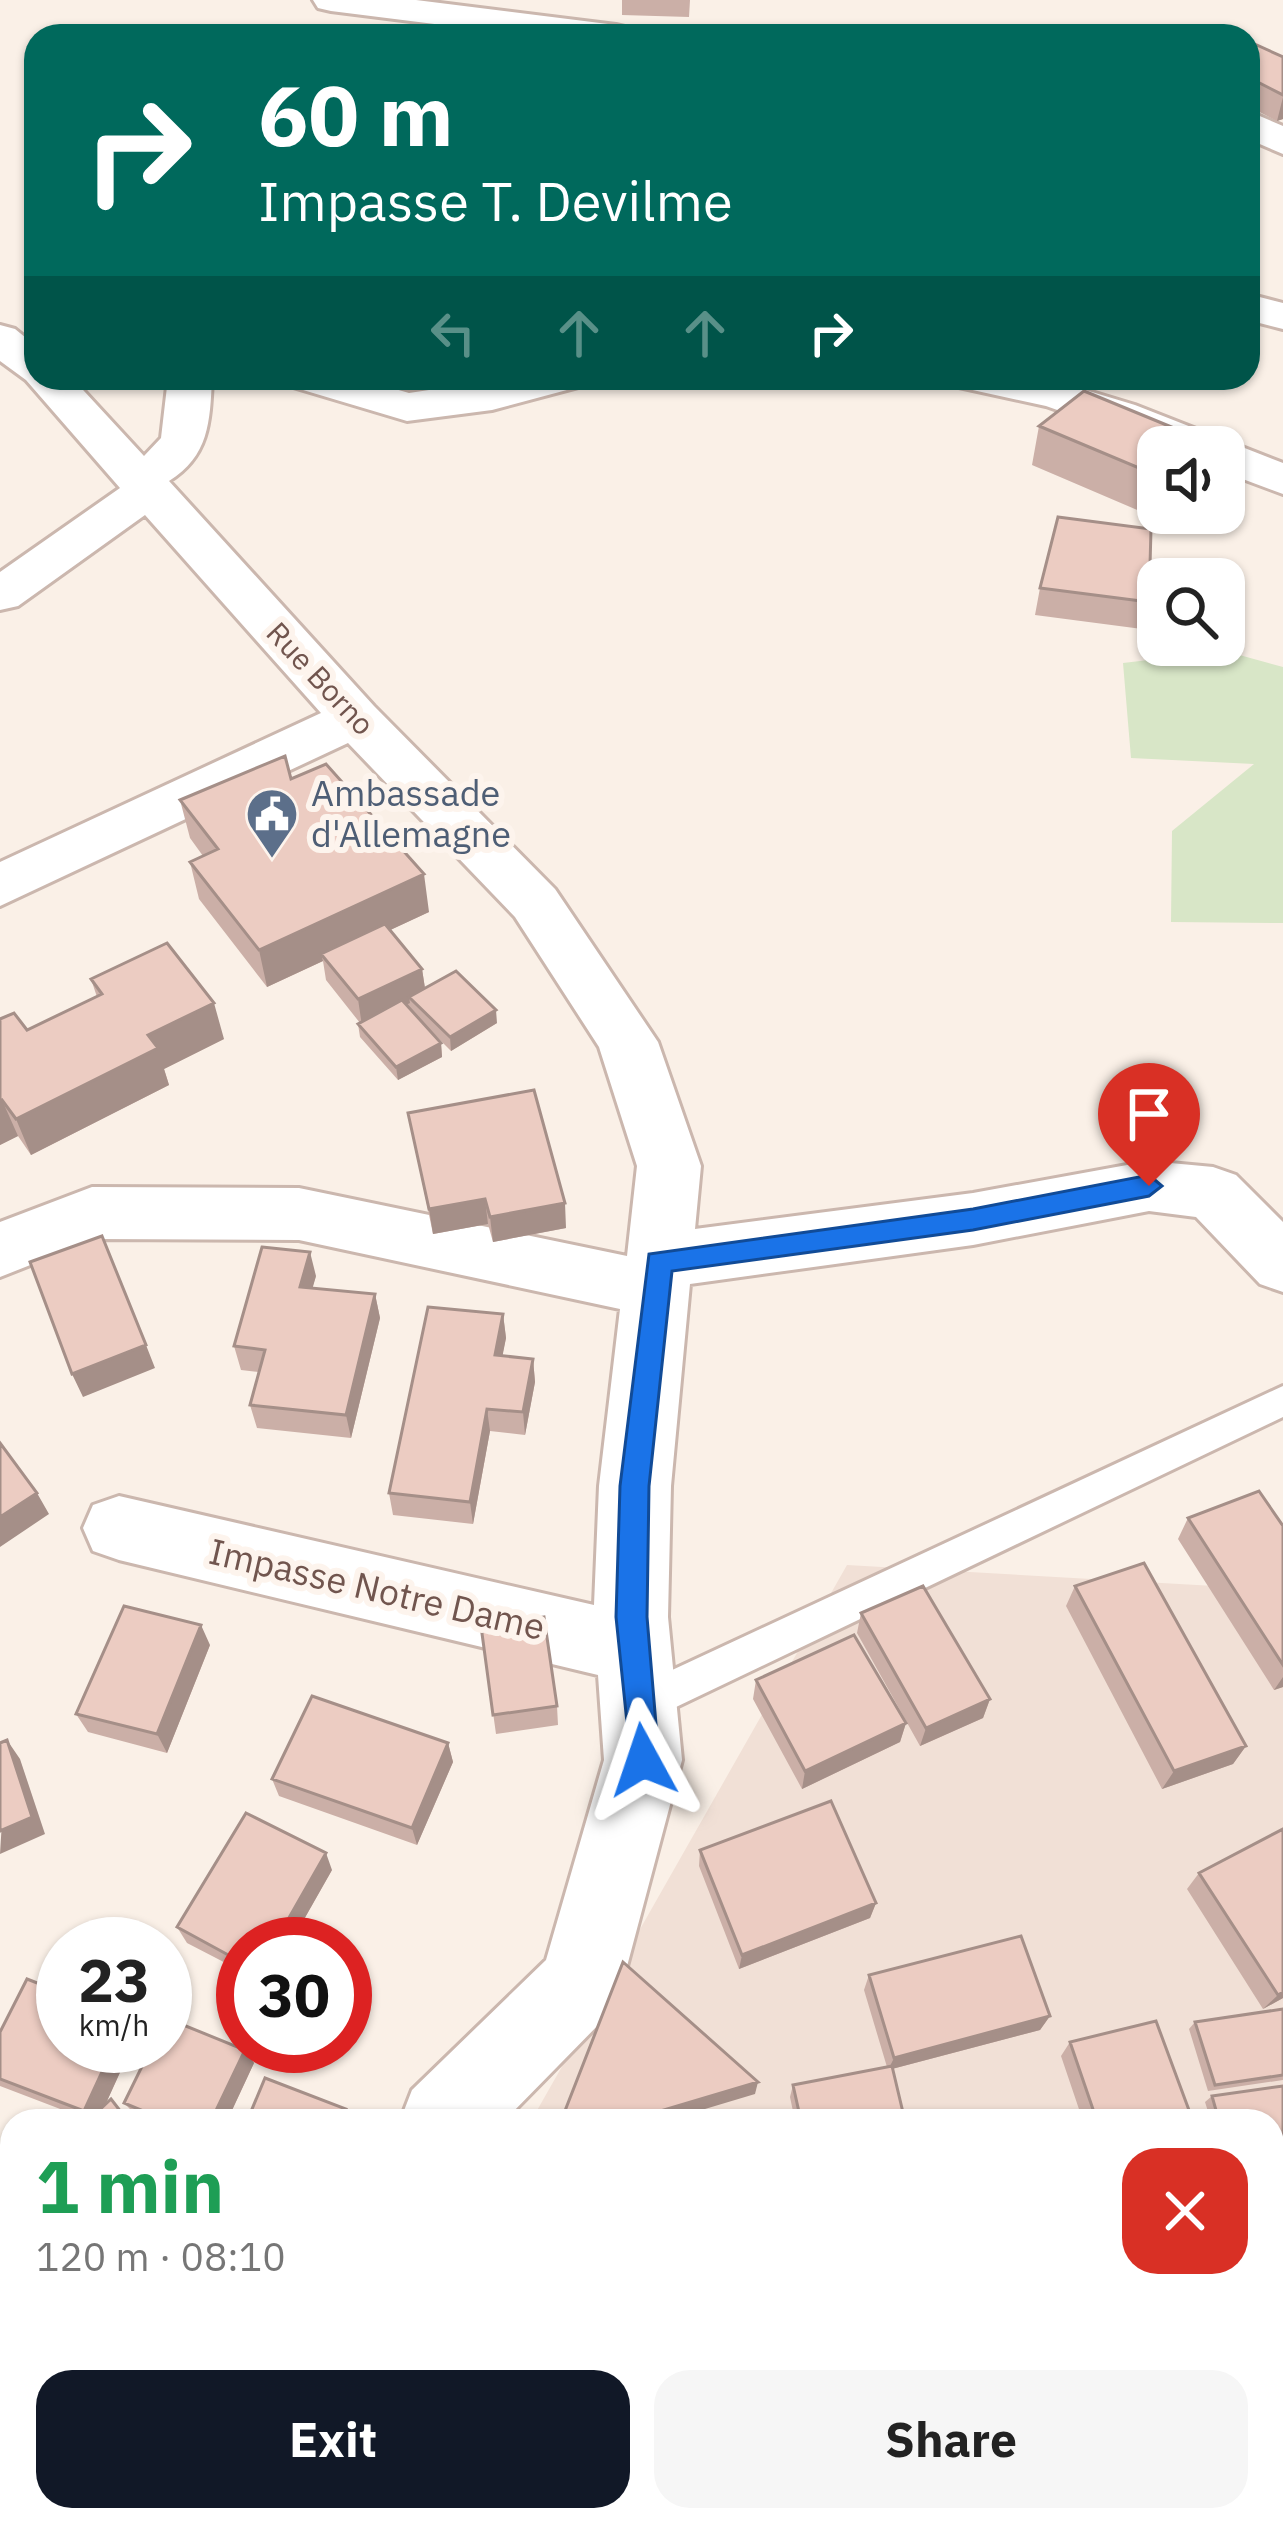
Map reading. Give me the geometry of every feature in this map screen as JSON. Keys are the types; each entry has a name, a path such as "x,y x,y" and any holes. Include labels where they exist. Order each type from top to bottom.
{"street":[{"path":"331,0 529,24"},
{"path":"420,9 466,0"},
{"name":"Rue Borno","path":"0,338 24,358"},
{"name":"Rue Borno","path":"58,390 355,718 535,903 628,1042 669,1166 634,1486 636,1677 643,1760 580,1985 475,2109"},
{"path":"0,595 146,483 183,448 189,390"},
{"path":"349,390 407,407 515,390"},
{"path":"1037,390 1151,426"},
{"path":"1245,464 1283,480"},
{"path":"0,886 355,718"},
{"path":"0,1250 92,1213 299,1214 657,1275 1149,1186 1213,1193 1283,1265"},
{"name":"Impasse Notre Dame","path":"119,1528 636,1677"}],"lane":[{"path":"636,1677 1283,1401"}],"shaded area":[{"path":"847,1565 1283,1590 1283,2109 538,2109"}],"green space":[{"path":"1245,657 1283,667 1283,923 1171,922 1172,831 1254,764 1131,758 1123,663 1245,666"}],"building":[{"path":"1260,46 1283,57 1283,95 1260,83"},
{"path":"1084,391 1169,426 1137,426 1137,467 1039,426"},
{"path":"1058,517 1137,527 1137,534 1151,534 1150,558 1137,558 1137,600 1040,588"},
{"path":"285,756 291,779 326,764 424,874 259,950 190,862 218,849 180,800"},
{"path":"385,924 422,969 358,999 321,954"},
{"path":"167,943 214,1003 148,1035 158,1048 16,1119 0,1101 0,1019 14,1013 27,1030 102,994 91,979"},
{"path":"456,971 496,1010 450,1037 409,997"},
{"path":"402,1000 441,1043 396,1067 358,1024"},
{"path":"534,1090 565,1203 490,1217 485,1199 429,1209 408,1113"},
{"path":"102,1236 146,1345 72,1374 30,1262"},
{"path":"262,1247 310,1252 300,1287 375,1294 346,1415 250,1405 265,1350 234,1346"},
{"path":"428,1307 503,1314 495,1355 533,1359 523,1412 487,1409 470,1502 389,1493"},
{"path":"0,1443 37,1493 0,1517"},
{"path":"1259,1491 1283,1526 1283,1665 1188,1518"},
{"path":"1144,1563 1246,1746 1174,1771 1075,1586"},
{"path":"923,1586 990,1699 926,1728 861,1613"},
{"path":"124,1606 201,1625 157,1734 76,1714"},
{"path":"544,1617 557,1706 493,1715 481,1626"},
{"path":"854,1635 906,1723 805,1771 756,1680"},
{"path":"312,1696 448,1743 412,1828 272,1779"},
{"path":"7,1740 32,1817 0,1831 0,1743"},
{"path":"831,1801 876,1903 742,1955 700,1850"},
{"path":"246,1813 326,1853 289,1917 216,1917 216,1948 192,1935 192,1917 183,1917"},
{"path":"1283,1829 1283,1992 1278,1995 1199,1873"},
{"path":"1021,1936 1050,2016 894,2058 869,1975"},
{"path":"623,1962 758,2082 667,2109 566,2109"},
{"path":"27,1979 36,1982 36,2073 102,2073 85,2109 0,2079 0,2032"},
{"path":"1283,2009 1283,2075 1215,2085 1195,2022"},
{"path":"1156,2021 1189,2109 1093,2109 1070,2042"},
{"path":"192,2029 216,2038 216,2073 234,2073 217,2109 138,2109 124,2103 139,2073 192,2073"},
{"path":"892,2066 902,2109 798,2109 793,2085"},
{"path":"265,2078 346,2109 252,2109"},
{"path":"1283,2086 1283,2109 1216,2109 1212,2096"},
{"path":"111,2099 119,2109 101,2109"}],"place":[{"name":"Ambassade d'Allemagne","path":"272,860"}],"route":[{"path":"643,1760 632,1617 634,1486 659,1262 973,1220 1149,1186"}]}
